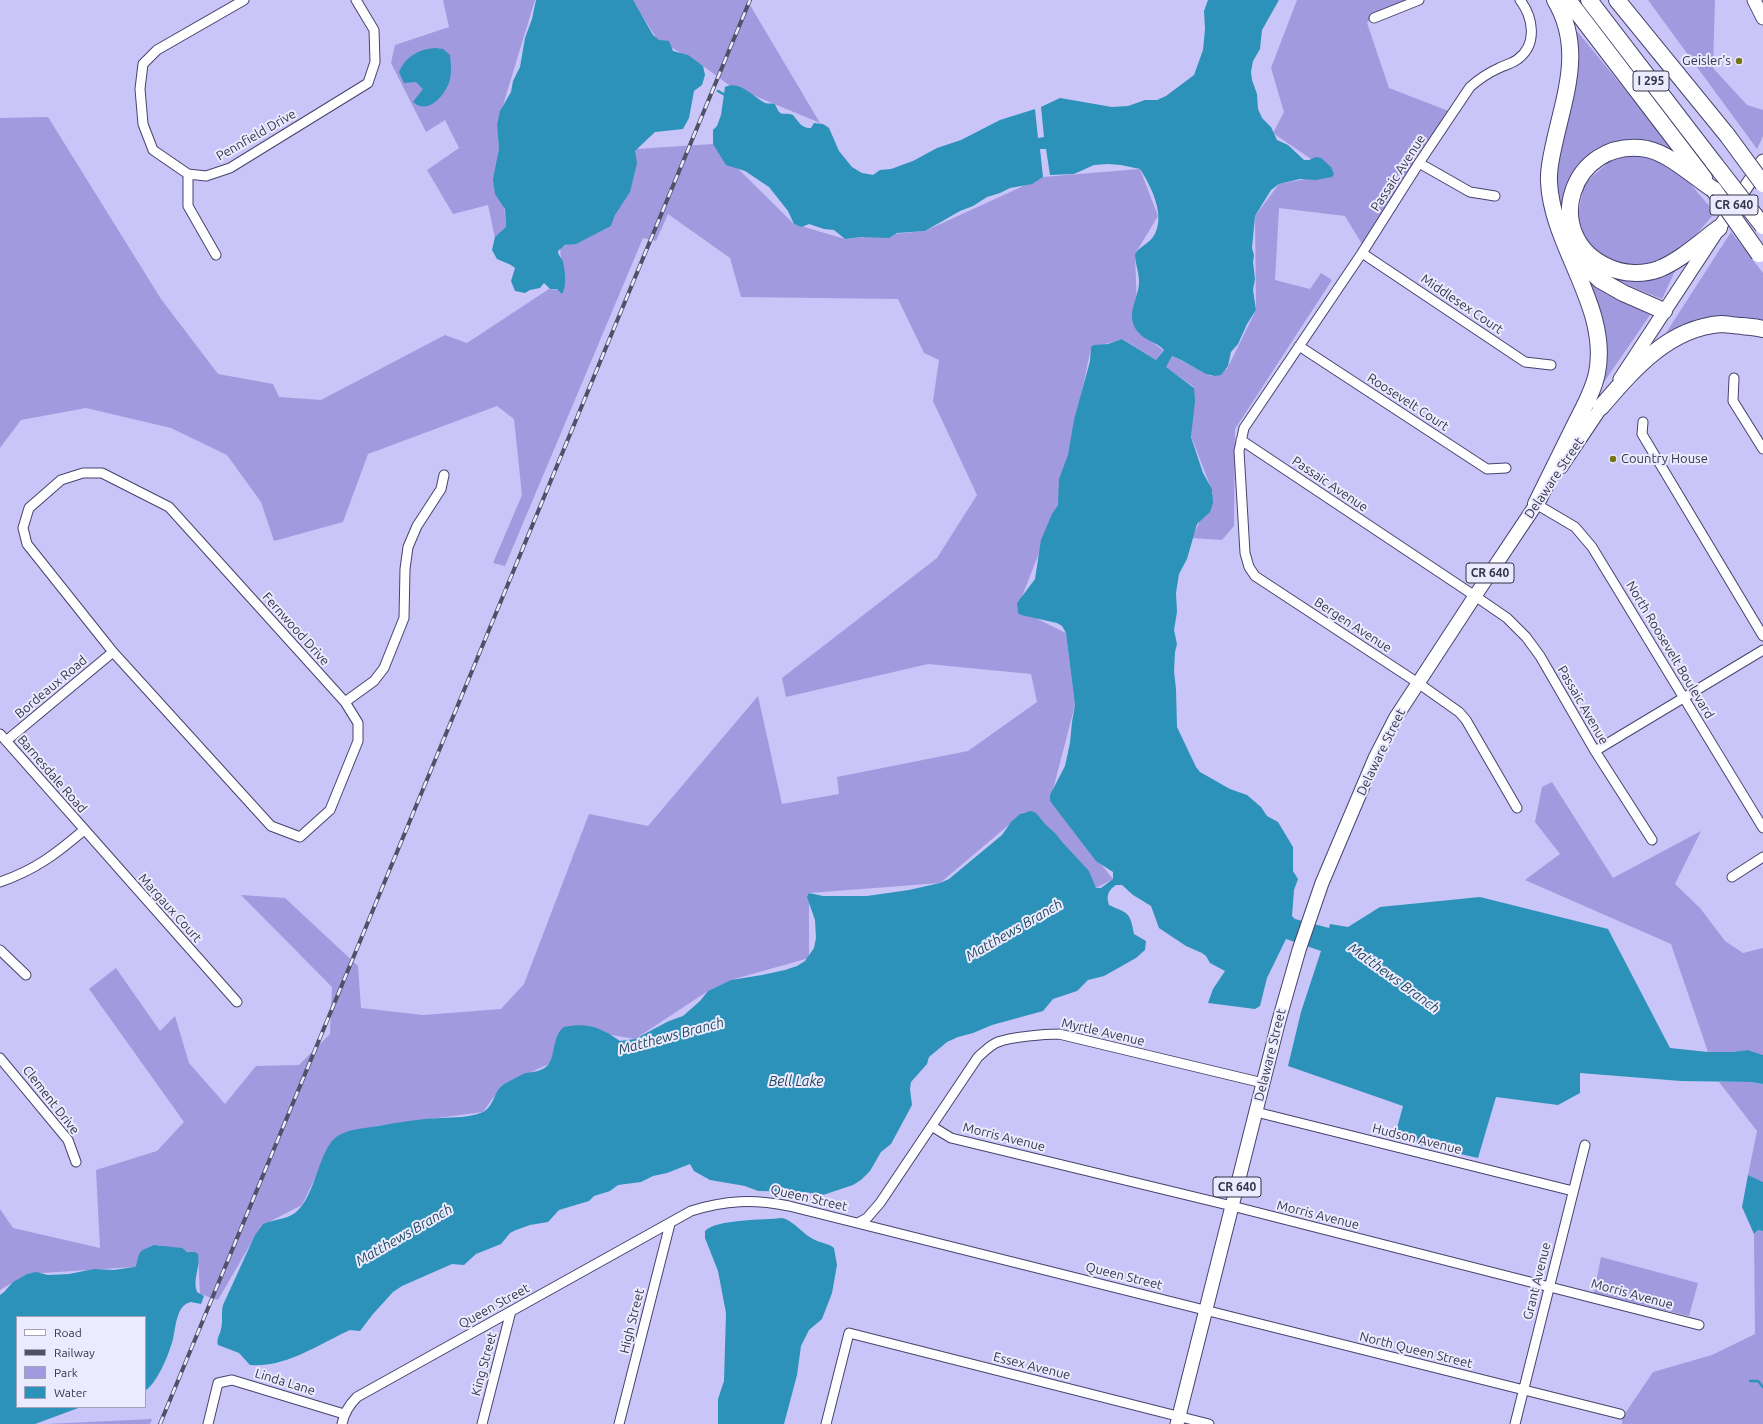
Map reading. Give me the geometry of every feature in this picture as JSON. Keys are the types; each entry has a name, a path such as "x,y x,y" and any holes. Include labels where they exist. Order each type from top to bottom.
{"highway":[{"path":"1536,504 1589,398 1597,372 1598,344 1595,324 1552,209 1548,180 1572,59 1566,24 1555,0"},
{"path":"1568,0 1714,190 1761,257"},
{"name":"I 295","path":"1589,0 1763,226"},
{"name":"I 295","path":"1616,0 1645,37 1727,134 1763,184"},
{"path":"1626,0 1645,37"},
{"path":"1714,190 1667,157 1647,150 1624,148 1604,155 1586,168 1574,185 1570,207 1576,239 1590,256 1598,263 1616,270 1632,273 1657,270 1674,261 1719,228"},
{"path":"1566,249 1600,280 1623,293 1664,311"},
{"path":"1601,407 1626,378 1650,355 1669,342 1690,331 1721,324 1763,329"}],"main road":[{"path":"1754,0 1763,18"},
{"name":"Delaware Street","path":"1178,1420 1263,1083 1299,950 1310,915 1328,869 1375,758 1396,717 1418,683 1763,161"}],"street":[{"name":"Pennfield Drive","path":"244,0 157,50 143,64 140,89 143,124 152,150 188,174 206,176 230,168 368,83 375,62 374,30 356,0"},
{"path":"1374,18 1419,0"},
{"name":"Passaic Avenue","path":"1520,0 1528,11 1531,23 1530,38 1525,53 1517,60 1478,79 1470,86 1362,253 1244,428 1241,440 1507,618 1526,637 1540,656 1595,751 1652,840"},
{"path":"1419,163 1470,192 1495,196"},
{"path":"188,174 188,206 216,255"},
{"name":"Middlesex Court","path":"1362,253 1525,362 1551,365"},
{"name":"Roosevelt Court","path":"1299,346 1487,469 1506,468"},
{"path":"1734,378 1733,401 1763,449"},
{"path":"1643,422 1642,434 1763,636"},
{"name":"Bergen Avenue","path":"1241,440 1239,451 1244,553 1249,567 1256,576 1418,683 1459,712 1466,720 1517,808"},
{"name":"Fernwood Drive","path":"83,473 102,473 169,507 345,702 358,723 358,741 330,810 300,837 271,826 113,652 27,544 23,528 29,508 61,480 83,473"},
{"path":"345,702 374,681 384,668 404,618 405,568 408,547 417,526 441,489 444,475"},
{"name":"North Roosevelt Boulevard","path":"1536,504 1575,528 1592,547 1763,828"},
{"path":"1595,751 1763,650"},
{"name":"Bordeaux Road","path":"3,738 113,652"},
{"name":"Barnesdale Road","path":"3,738 84,830"},
{"path":"0,882 29,871 54,856 84,830"},
{"name":"Margaux Court","path":"84,830 237,1002"},
{"path":"1732,877 1763,857"},
{"path":"0,950 26,975"},
{"name":"Myrtle Avenue","path":"858,1223 867,1218 880,1203 978,1057 999,1042 1042,1034 1059,1034 1263,1083"},
{"name":"Clement Drive","path":"0,1058 68,1140 76,1162"},
{"name":"Hudson Avenue","path":"1256,1112 1573,1191"},
{"name":"Morris Avenue","path":"932,1127 951,1138 1232,1206 1699,1325"},
{"name":"Grant Avenue","path":"1515,1424 1585,1145"},
{"name":"Queen Street","path":"342,1424 344,1414 349,1405 357,1397 691,1211 714,1204 733,1201 763,1201 858,1223 1206,1310"},
{"name":"High Street","path":"619,1424 670,1224"},
{"name":"North Queen Street","path":"1206,1310 1620,1414"},
{"name":"King Street","path":"482,1424 511,1311"},
{"name":"Essex Avenue","path":"826,1424 849,1333 1178,1420 1209,1424"},
{"name":"Linda Lane","path":"208,1424 218,1383 232,1380 344,1414"}],"green space":[{"path":"443,0 535,0 497,125 506,227 495,238 488,205 453,214 427,170 459,148 445,120 426,132 391,63 395,45 449,27"},
{"path":"632,0 747,0 820,123 729,85 703,66 657,39"},
{"path":"1297,0 1409,0 1376,12 1367,23 1389,88 1451,112 1362,244 1345,216 1279,208 1275,280 1310,289 1321,273 1332,280 1235,429 1234,526 1222,540 1192,538 1213,493 1191,436 1194,387 1165,367 1172,356 1211,376 1227,369 1256,310 1255,216 1279,184 1333,174 1273,133 1284,112 1271,68"},
{"path":"1648,0 1715,0 1713,68 1747,105 1763,110 1763,136 1757,149"},
{"path":"1577,31 1679,156 1635,139 1600,147 1574,170 1564,212 1555,191 1559,144 1574,77"},
{"path":"48,117 161,299 218,374 273,384 279,397 321,400 445,335 467,343 549,289 564,290 560,248 611,226 636,149 713,144 794,224 845,239 925,231 1043,177 1140,169 1158,216 1135,254 1138,332 1163,350 1156,360 1123,339 1091,348 1058,505 1017,609 1066,633 1075,705 1050,801 1113,879 1096,888 1024,812 940,883 809,893 809,958 731,980 708,991 635,1039 565,1027 549,1064 502,1085 483,1112 376,1126 334,1139 302,1205 261,1226 218,1300 200,1294 198,1254 158,1245 134,1267 27,1274 0,1290 0,1209 13,1228 100,1248 96,1170 157,1151 184,1122 89,989 116,968 160,1031 175,1016 189,1063 225,1104 256,1066 299,1065 330,1034 332,987 241,895 285,898 358,966 361,1008 423,1015 501,1009 524,984 589,814 648,826 758,696 782,804 839,794 837,777 968,751 1037,702 1031,674 928,664 786,697 782,678 937,558 977,495 933,401 939,360 924,353 898,299 741,297 730,258 668,214 656,241 643,238 505,566 493,563 522,495 514,419 497,406 368,454 343,522 274,541 261,502 227,455 171,428 86,408 21,420 0,448 0,118"},
{"path":"1646,154 1688,181 1715,213 1685,247 1652,265 1616,268 1585,239 1578,216 1584,184 1612,159"},
{"path":"1731,232 1763,273 1763,321 1751,318 1727,318 1666,333"},
{"path":"1676,269 1662,299 1613,279 1634,279"},
{"path":"1587,278 1626,303 1650,315 1602,385 1606,340"},
{"path":"1552,782 1613,878 1701,831 1675,884 1700,908 1725,941 1743,953 1763,948 1763,1055 1748,1050 1708,1052 1671,944 1525,880 1560,854 1535,822 1542,787"},
{"path":"1719,1082 1751,1082 1763,1084 1763,1182 1748,1175 1757,1131"},
{"path":"1758,1230 1763,1231 1763,1424 1622,1424 1622,1418 1653,1372 1712,1355 1755,1334 1754,1234"},
{"path":"1601,1257 1698,1283 1689,1316 1594,1293"},
{"path":"152,1419 150,1424 46,1424"}],"water":[{"path":"536,0 633,0 653,35 659,40 669,41 673,51 688,55 703,66 705,75 702,85 694,91 689,118 683,129 655,132 635,151 637,163 630,192 615,215 611,226 576,244 565,245 558,251 563,262 565,274 565,287 562,294 557,289 550,289 544,283 540,288 530,290 525,293 515,291 511,281 515,268 497,259 492,250 495,237 506,227 505,209 495,194 493,179 499,149 497,125 500,111 511,92 513,81 520,67 525,38 532,19"},
{"name":"Bell Lake","path":"1208,0 1279,0 1262,30 1260,49 1253,61 1251,72 1257,94 1258,109 1262,118 1271,127 1277,140 1288,145 1304,160 1309,160 1316,157 1321,158 1331,167 1334,174 1332,177 1316,180 1300,179 1279,184 1271,190 1255,216 1252,248 1254,255 1253,262 1255,279 1253,290 1256,310 1247,324 1238,344 1231,352 1228,366 1221,375 1215,376 1206,374 1172,356 1166,367 1194,388 1195,401 1191,437 1203,473 1212,489 1213,503 1210,512 1197,524 1187,559 1179,574 1176,593 1177,612 1174,630 1177,644 1174,671 1177,727 1196,767 1200,772 1230,789 1247,795 1261,807 1267,816 1278,822 1293,847 1293,871 1298,879 1294,890 1292,916 1295,919 1329,928 1330,924 1348,927 1380,907 1480,897 1608,929 1670,1048 1708,1052 1748,1050 1763,1055 1763,1084 1751,1082 1681,1081 1580,1073 1580,1093 1558,1105 1496,1097 1478,1158 1394,1139 1403,1106 1288,1066 1301,1012 1321,951 1286,939 1267,978 1260,1006 1255,1009 1208,1003 1213,989 1225,971 1210,963 1206,956 1202,953 1186,946 1159,928 1151,906 1133,895 1122,885 1116,885 1108,894 1109,905 1127,914 1131,921 1134,934 1146,941 1145,950 1136,958 1104,976 1088,980 1077,991 1053,999 1043,1011 992,1025 947,1042 929,1057 927,1064 911,1082 910,1089 912,1105 891,1144 881,1152 870,1171 861,1180 853,1185 823,1195 805,1192 758,1191 745,1186 710,1180 694,1171 690,1164 667,1173 653,1176 641,1182 618,1185 610,1191 594,1196 589,1201 559,1210 548,1222 530,1225 516,1230 510,1233 501,1244 476,1254 464,1265 452,1264 402,1286 393,1292 360,1331 350,1330 289,1359 263,1365 250,1365 239,1353 218,1345 218,1339 222,1326 223,1305 255,1235 263,1224 291,1215 295,1213 302,1205 313,1184 326,1150 332,1141 339,1135 348,1131 401,1122 462,1117 478,1114 490,1106 498,1090 504,1084 523,1074 545,1068 548,1065 558,1035 564,1027 581,1025 594,1027 620,1041 635,1039 669,1021 683,1016 700,1001 708,991 731,980 762,975 797,966 805,961 814,948 816,938 815,920 807,897 809,893 823,896 867,896 909,890 940,883 949,879 1002,835 1011,822 1020,814 1031,811 1036,813 1089,871 1096,888 1101,888 1113,879 1113,872 1096,861 1050,801 1050,795 1065,766 1070,743 1075,705 1066,633 1062,626 1057,623 1021,615 1018,613 1017,603 1035,579 1041,540 1052,514 1058,505 1059,479 1068,455 1074,420 1090,361 1091,347 1094,345 1108,344 1122,339 1156,360 1164,350 1141,335 1134,326 1132,319 1133,307 1139,282 1135,254 1153,237 1157,229 1158,211 1149,184 1140,169 1121,165 1094,165 1074,174 1050,175 1046,149 1040,149 1043,177 1032,184 1010,188 987,197 925,231 897,233 889,238 862,237 845,239 834,230 824,229 809,224 802,227 794,224 788,211 769,187 745,171 726,165 713,144 713,130 717,126 721,115 725,87 731,85 741,87 765,103 775,104 780,113 793,115 800,124 805,127 811,128 814,123 823,124 829,128 839,151 852,167 862,173 873,175 880,170 891,169 913,161 937,148 961,140 1000,120 1035,109 1038,138 1044,137 1041,107 1060,98 1112,107 1128,106 1145,100 1157,100 1166,96 1194,75 1203,50 1205,29 1204,11"},
{"path":"435,48 443,49 450,55 450,80 439,99 429,105 419,105 413,102 423,89 416,82 404,83 399,72 405,62 413,55 423,50"},
{"path":"1748,1175 1763,1182 1763,1231 1758,1230 1754,1234 1742,1207"},
{"path":"782,1218 790,1221 813,1239 834,1248 837,1265 832,1293 822,1319 809,1330 801,1346 797,1375 784,1424 718,1424 718,1399 724,1381 726,1313 718,1271 705,1238 705,1231 719,1224 730,1222"},
{"path":"154,1245 182,1248 187,1252 195,1252 198,1254 199,1259 195,1282 197,1292 204,1296 201,1304 191,1302 182,1307 166,1360 159,1375 150,1387 146,1390 146,1316 16,1316 16,1408 78,1408 35,1424 0,1424 0,1295 13,1282 27,1274 36,1272 48,1275 69,1274 94,1269 114,1270 134,1267 136,1266 140,1252"}],"waterway":[{"path":"718,91 725,95"},
{"path":"1750,1381 1758,1381 1763,1387"}],"railway":[{"path":"160,1424 750,0"}],"place":[{"name":"Geisler's","path":"1739,61"},
{"name":"Country House","path":"1613,459"}],"water label":[{"name":"Matthews Branch","path":"1014,930"},
{"name":"Matthews Branch","path":"1394,978"},
{"name":"Matthews Branch","path":"671,1036"},
{"name":"Matthews Branch","path":"404,1235"}]}
